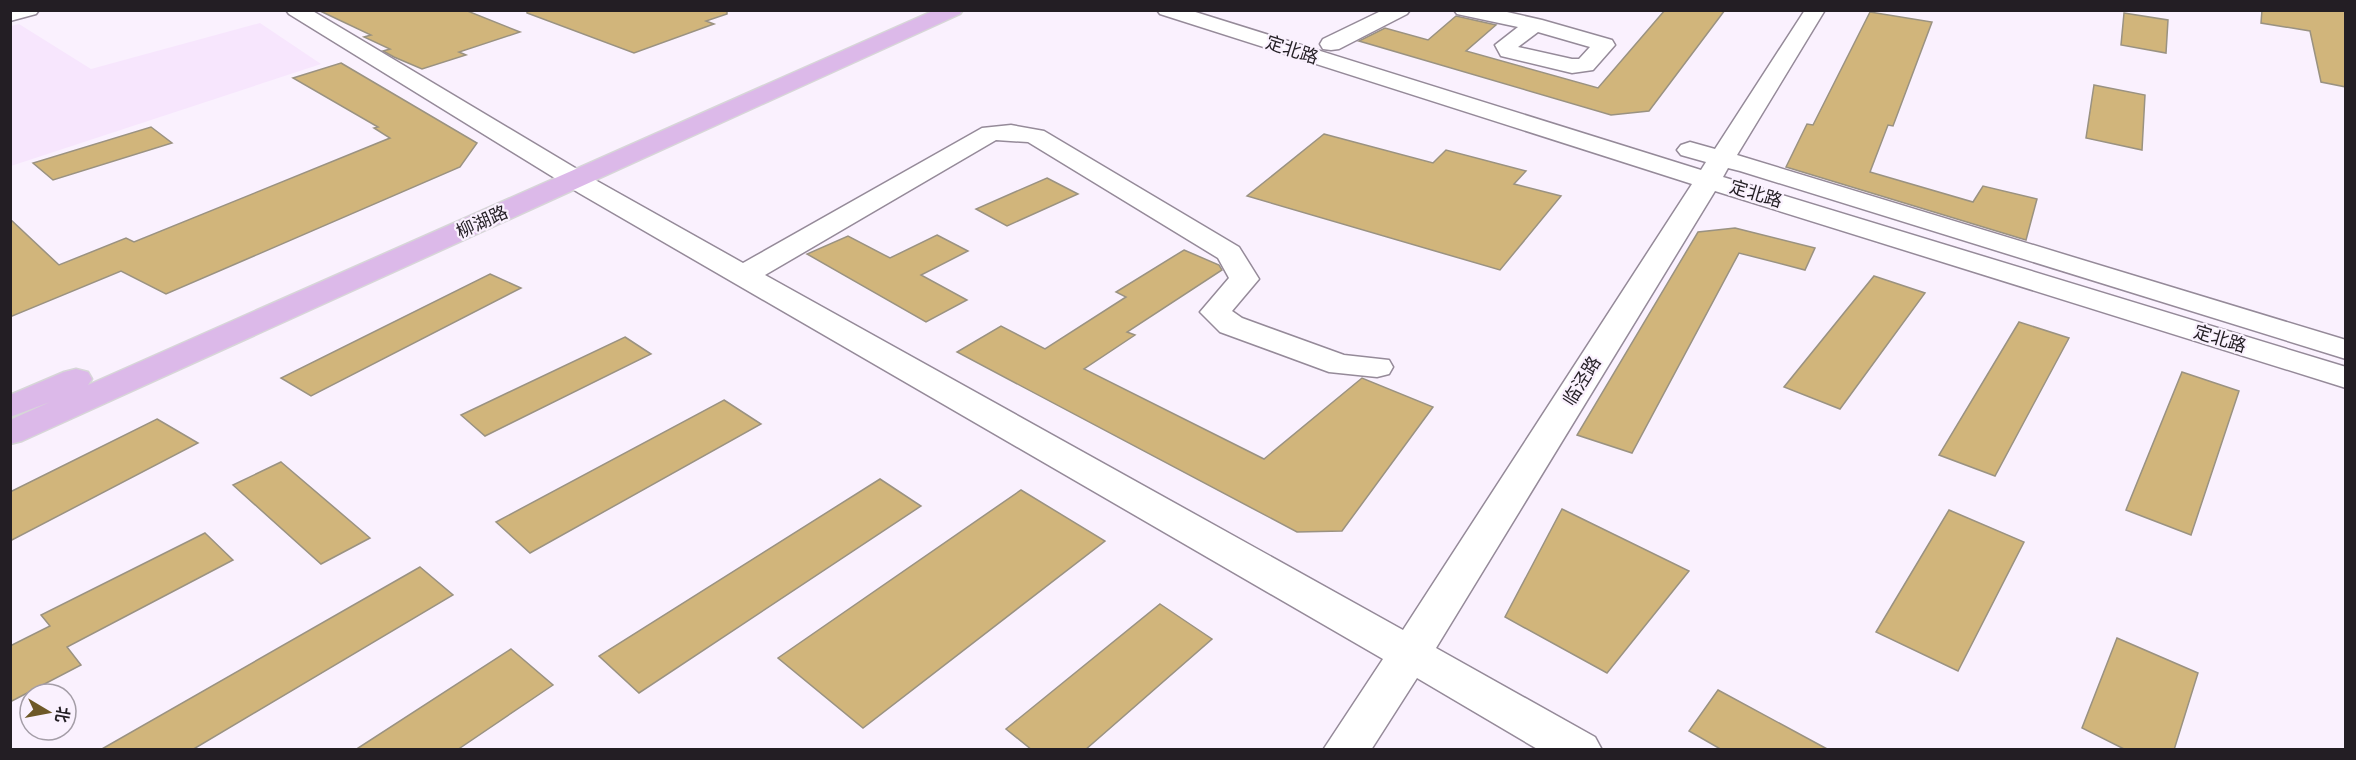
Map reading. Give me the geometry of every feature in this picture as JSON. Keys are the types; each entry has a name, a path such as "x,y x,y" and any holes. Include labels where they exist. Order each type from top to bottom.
{"main road":[{"name":"柳湖路","path":"10,433 919,10"},
{"name":"柳湖路","path":"10,407 953,10"}],"street":[{"path":"10,15 29,10"},
{"path":"296,10 566,174 1579,750"},
{"name":"定北路","path":"1167,10 1521,123 1715,169 2346,378"},
{"path":"1218,10 1331,44 1715,169 1749,166 2346,350"},
{"path":"1331,44 1400,10"},
{"path":"1464,10 1539,26 1558,10"},
{"name":"临泾路","path":"1346,750 1410,654 1815,10"},
{"path":"743,275 991,133 1011,132 1035,136 1229,253 1245,279 1215,312 1231,325 1340,365 1377,367"}],"shaded area":[{"path":"260,23 321,64 11,166 11,26 19,24 91,69"}],"building":[{"path":"318,10 465,10 520,32 459,52 466,55 422,69 383,51 390,49 364,37 371,35"},
{"path":"527,10 727,10 727,14 706,21 714,24 634,53 527,13"},
{"path":"1665,10 1725,10 1649,111 1611,115 1359,41 1385,28 1428,40 1456,16 1496,25 1466,51 1598,88"},
{"path":"2262,10 2346,10 2346,87 2321,82 2310,31 2261,23"},
{"path":"1870,12 1932,22 1893,126 1888,125 1870,172 1973,202 1983,186 2037,199 2026,240 1786,167 1807,124 1813,125"},
{"path":"2124,13 2168,20 2166,53 2121,45"},
{"path":"341,63 477,143 460,167 166,294 121,271 10,317 10,219 59,265 126,238 134,242 390,138 374,128 378,127 293,78"},
{"path":"2094,85 2145,95 2142,150 2086,138"},
{"path":"151,127 172,143 53,180 33,163"},
{"path":"1324,134 1433,163 1446,150 1526,171 1514,184 1561,196 1500,270 1247,196"},
{"path":"1047,178 1078,194 1007,226 976,209"},
{"path":"1735,228 1815,248 1805,270 1739,253 1632,453 1577,435 1698,232"},
{"path":"937,235 968,251 921,275 967,300 926,322 807,254 848,236 890,258"},
{"path":"1184,250 1219,265 1222,270 1127,332 1135,335 1084,369 1264,459 1362,378 1433,407 1342,531 1297,532 957,352 1001,326 1045,349 1126,297 1116,292"},
{"path":"490,274 521,288 311,396 281,378"},
{"path":"1874,276 1925,293 1840,409 1784,387"},
{"path":"2019,322 2069,338 1995,476 1939,455"},
{"path":"625,337 651,354 485,436 461,415"},
{"path":"2182,372 2239,391 2191,535 2126,510"},
{"path":"724,400 761,424 530,553 496,522"},
{"path":"157,419 198,443 10,541 10,492"},
{"path":"281,462 370,538 321,564 233,485"},
{"path":"880,479 921,506 639,693 599,656"},
{"path":"1021,490 1105,541 863,728 778,658"},
{"path":"1562,509 1689,571 1607,673 1505,617"},
{"path":"1949,510 2024,542 1958,671 1876,632"},
{"path":"205,533 233,560 67,647 81,665 48,682 18,682 18,698 10,702 10,646 50,626 41,615"},
{"path":"420,567 453,595 192,750 100,750"},
{"path":"1160,604 1212,639 1085,750 1032,750 1006,729"},
{"path":"2117,638 2198,673 2174,750 2126,750 2082,728"},
{"path":"511,649 553,685 457,750 355,750"},
{"path":"1718,690 1829,750 1722,750 1689,731"}]}
